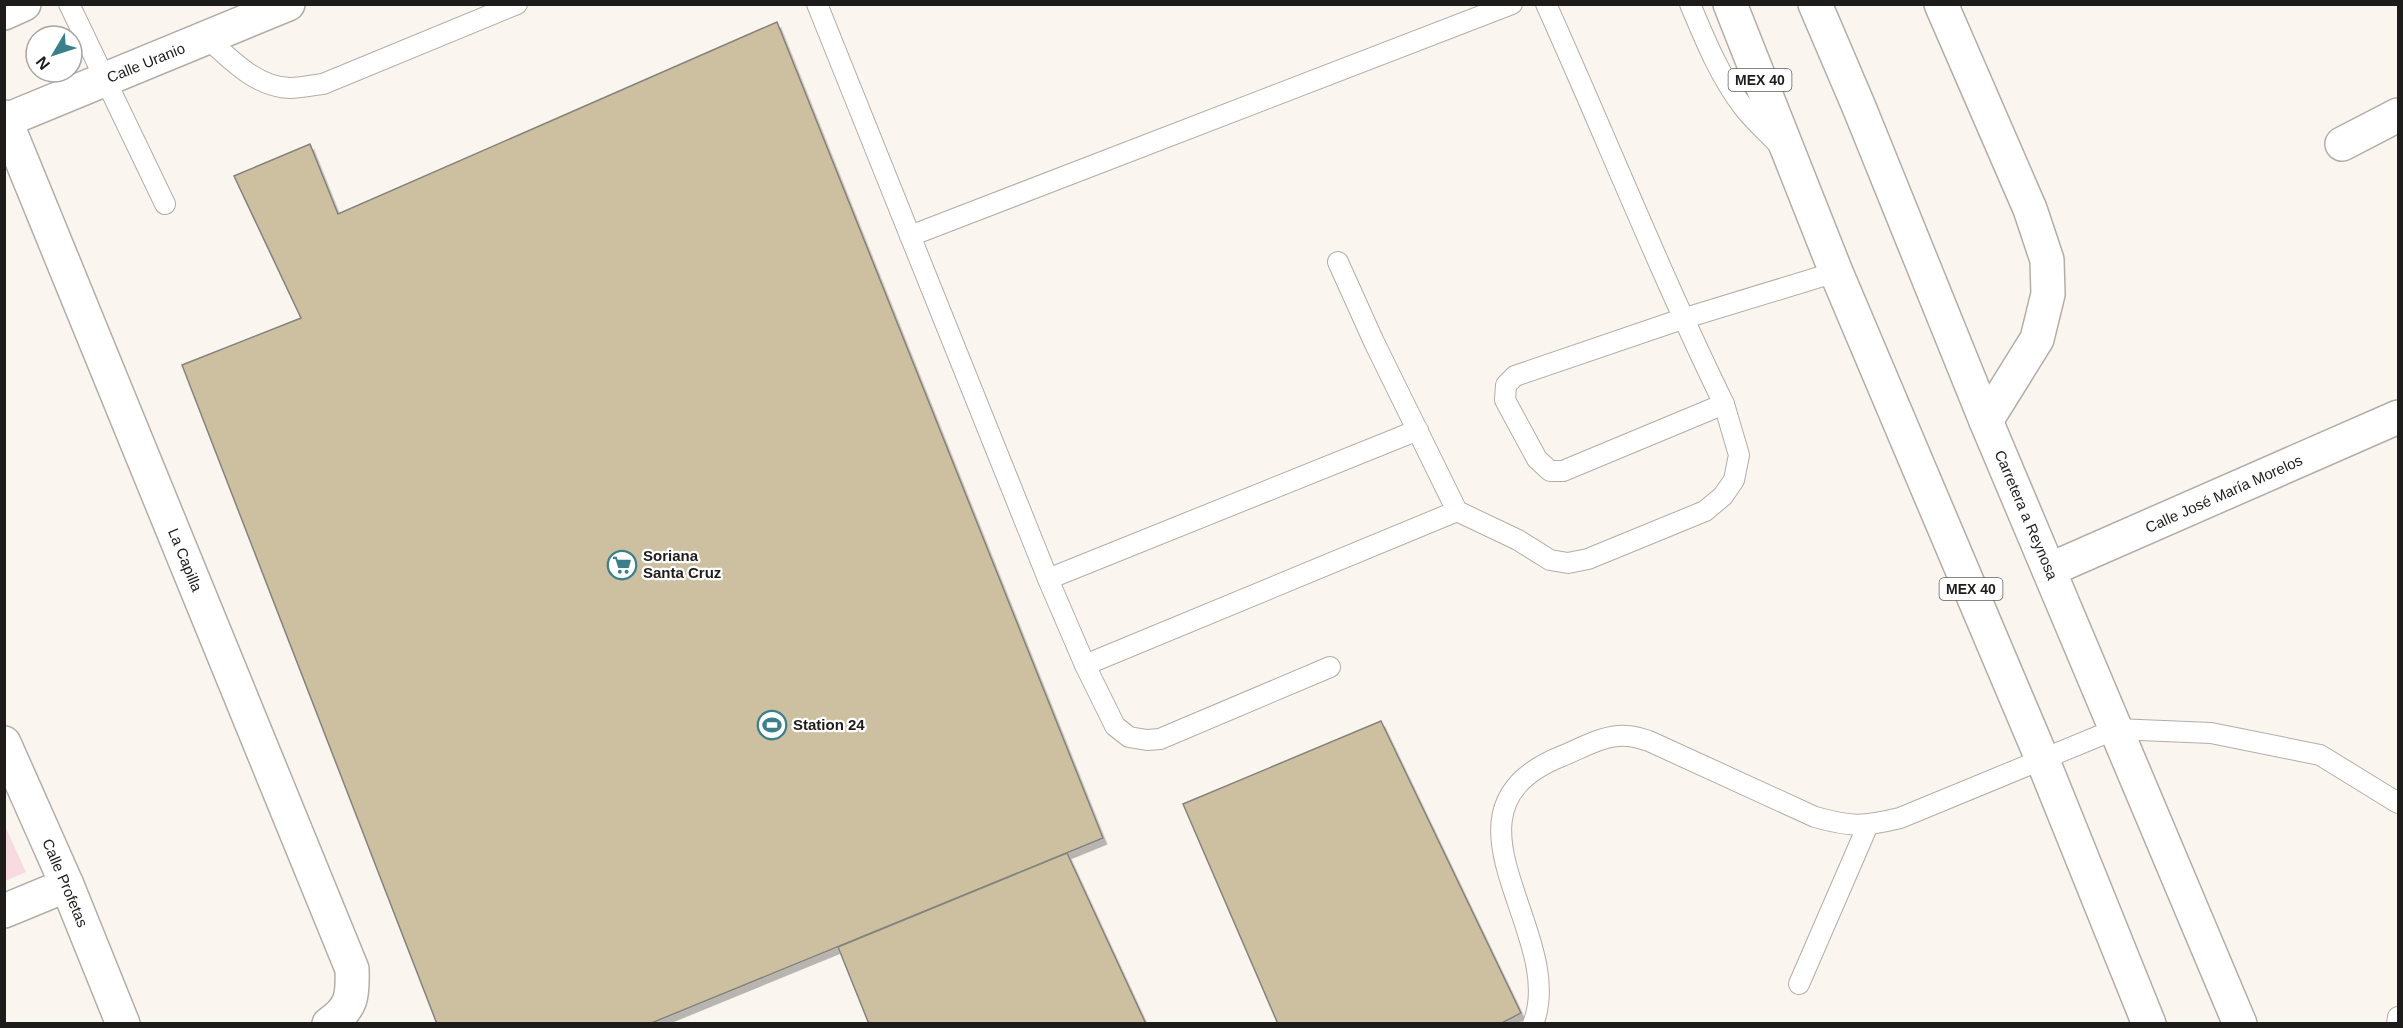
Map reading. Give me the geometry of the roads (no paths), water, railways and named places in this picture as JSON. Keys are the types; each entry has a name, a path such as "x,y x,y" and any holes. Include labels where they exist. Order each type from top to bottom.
{"street":[{"path":"4,12 24,4"},
{"name":"Calle Uranio","path":"5,119 288,4"},
{"name":"MEX 40","path":"1730,4 1836,272 2043,761 2149,1023"},
{"path":"1792,4 1859,107"},
{"name":"Carretera a Reynosa","path":"1815,4 1986,421 2240,1023"},
{"path":"1941,4 2030,210 2047,260 2048,294 2037,339 1986,421"},
{"path":"2342,144 2398,116"},
{"name":"La Capilla","path":"5,119 352,969 353,988 339,1014"},
{"name":"Calle José María Morelos","path":"2049,570 2398,417"},
{"name":"Calle Profetas","path":"4,743 67,885 123,1023"},
{"path":"4,911 67,885"},
{"path":"2210,954 2224,1023"}],"lane":[{"path":"69,4 165,204"},
{"path":"207,38 236,65 263,82 290,88 323,84 517,4"},
{"path":"817,4 1048,579 1085,666 1115,726 1129,736 1161,740 1330,667"},
{"path":"910,236 1512,4"},
{"path":"1338,262 1374,342 1457,511 1518,540 1550,560 1568,563 1588,559 1705,511 1723,496 1734,480 1739,455 1724,404 1682,319 1546,4"},
{"path":"1690,4 1711,54 1727,83 1745,110 1790,156"},
{"path":"1724,404 1563,471 1550,471 1537,459 1504,400 1506,385 1515,375 1682,319 1836,272"},
{"path":"1048,579 1418,430"},
{"path":"1085,666 1457,511"},
{"path":"1533,1023 1539,995 1537,966 1501,843 1502,814 1510,792 1527,776 1551,760 1609,737 1627,736 1659,746 1815,817 1840,824 1868,825 1900,818 2116,729 2211,733 2320,754 2398,803"},
{"path":"1799,984 1868,825"},
{"path":"2397,1023 2398,1017"}],"place":[{"name":"Soriana Santa Cruz","path":"622,565"},
{"name":"Station 24","path":"772,725"}]}
